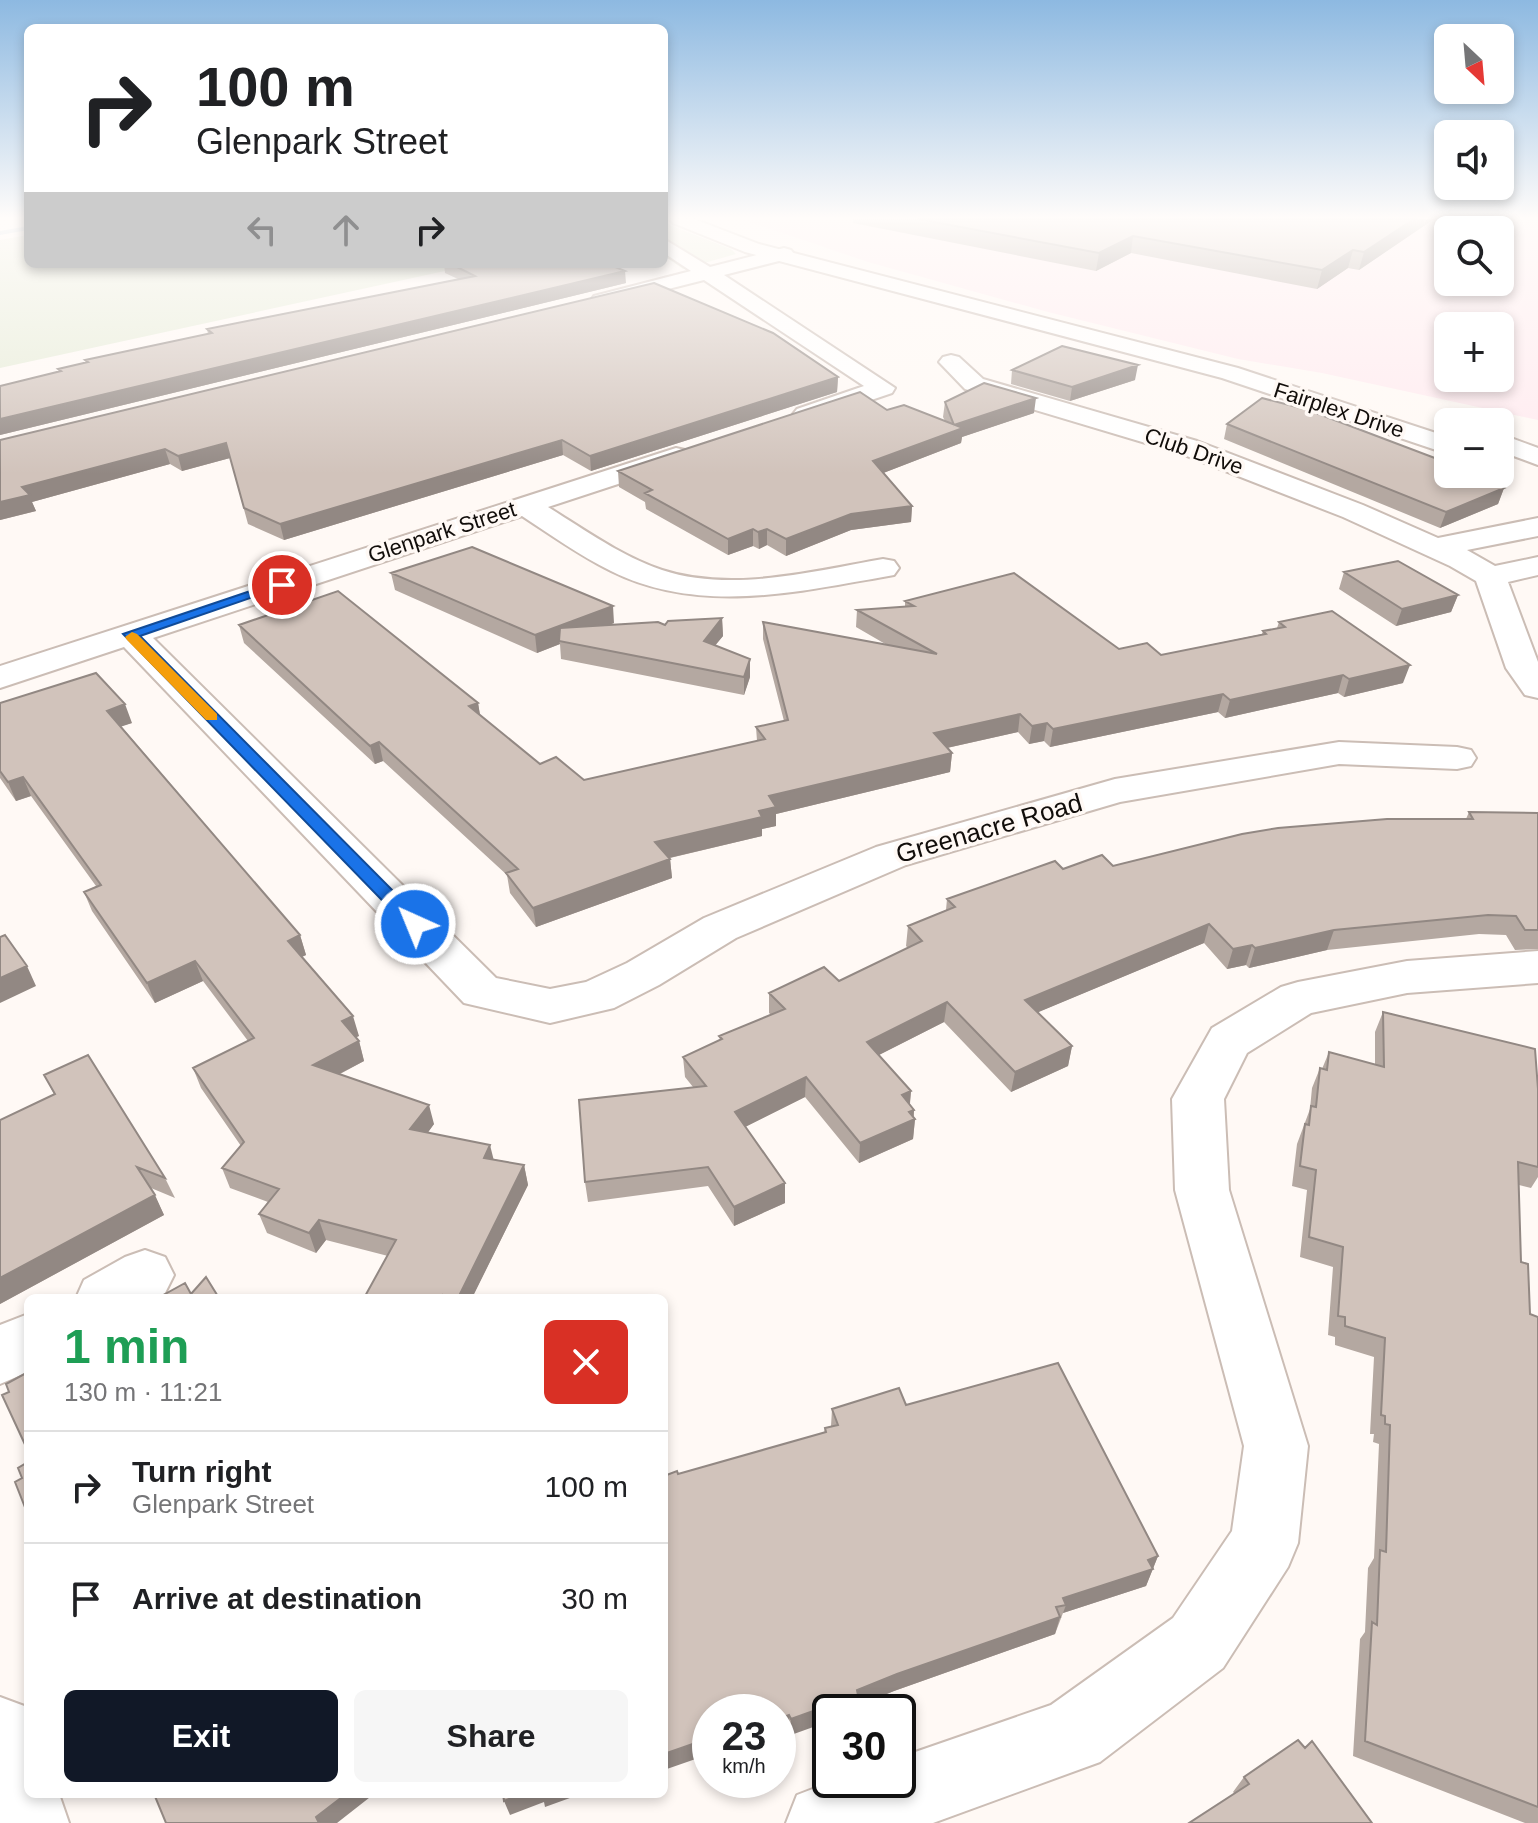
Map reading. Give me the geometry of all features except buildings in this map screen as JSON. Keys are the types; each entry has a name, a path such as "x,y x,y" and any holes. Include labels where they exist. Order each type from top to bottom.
{"street":[{"path":"753,304 883,388 779,422"},
{"name":"Fairplex Drive","path":"961,304 1230,373 1434,441"},
{"name":"Club Drive","path":"951,362 974,384 1188,447 1437,547 1490,576"},
{"name":"Fairplex Drive","path":"1230,373 1306,383 1434,420"},
{"name":"Glenpark Street","path":"0,677 704,447"},
{"path":"1514,448 1538,457"},
{"path":"1514,472 1538,481"},
{"path":"525,505 625,567 674,583 731,588 799,582 883,568"},
{"path":"1437,547 1538,527"},
{"path":"1538,566 1490,576 1523,668 1538,687"},
{"name":"Greenacre Road","path":"130,634 481,991 550,1006 597,996 643,974 720,928 891,856 1115,791 1339,753 1457,758"},
{"path":"825,1823 1073,1735 1198,1643 1264,1543 1276,1446 1202,1190 1198,1099 1229,1041 1298,999 1407,977 1538,967"},
{"path":"0,1356 24,1343"},
{"path":"0,1734 30,1823"}],"shaded area":[{"path":"1019,304 1538,304 1538,420 1514,415 1514,408 1483,408 1322,373 1238,359"}],"green space":[{"path":"0,304 293,304 0,368"}],"slow traffic":[{"path":"132,637 212,717"}],"route":[{"path":"282,585 130,634 415,924"}]}
